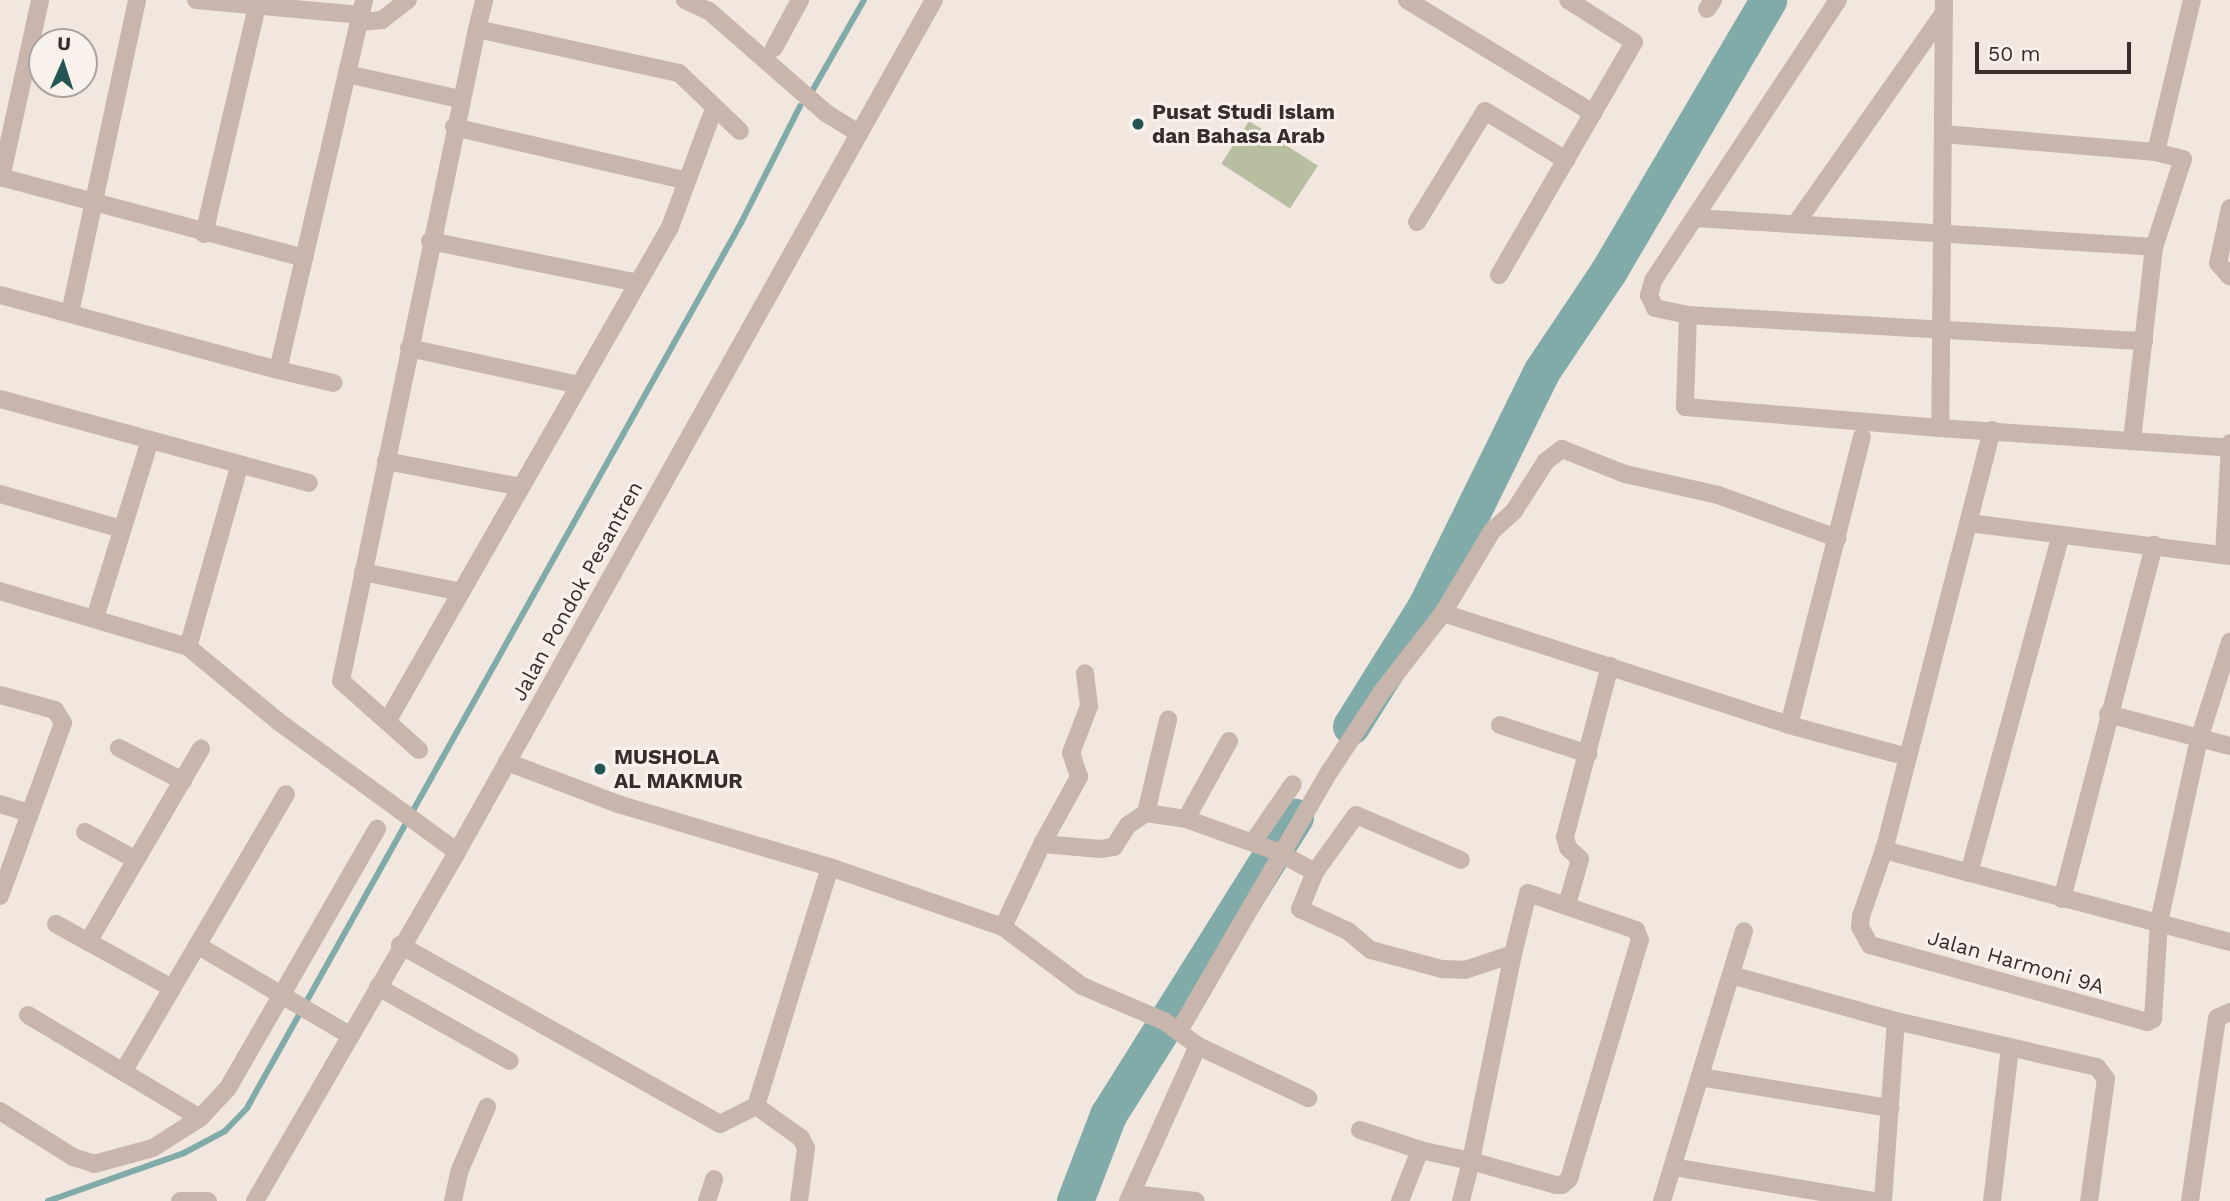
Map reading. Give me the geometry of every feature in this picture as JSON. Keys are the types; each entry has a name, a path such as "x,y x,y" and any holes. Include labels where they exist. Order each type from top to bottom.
{"street":[{"path":"40,0 1,178 204,234 304,258"},
{"path":"70,313 136,0"},
{"path":"196,0 257,7 361,12 382,20 408,0"},
{"path":"419,750 335,676 363,572 454,127 484,0"},
{"path":"685,0 709,11 826,113 859,134"},
{"path":"774,48 800,0"},
{"name":"Jalan Pondok Pesantren","path":"255,1201 379,987 400,945 457,852 934,0"},
{"path":"1407,0 1593,113"},
{"path":"1499,275 1634,42 1567,0"},
{"path":"1838,0 1653,281 1649,295 1656,308 1688,315 2144,341"},
{"path":"2156,152 2192,0"},
{"path":"204,234 257,7"},
{"path":"1797,222 1944,7"},
{"path":"1940,428 1944,7"},
{"path":"278,370 361,12"},
{"path":"477,29 671,70 740,131"},
{"path":"347,74 460,99"},
{"path":"388,720 670,227 714,109"},
{"path":"1417,222 1485,111 1566,160"},
{"path":"454,127 687,181"},
{"path":"1943,134 2177,154 2183,166 2154,247 2132,439"},
{"path":"2230,208 2218,263 2230,277"},
{"path":"1696,218 1940,231 2154,247"},
{"path":"430,241 638,283"},
{"path":"0,295 334,383"},
{"path":"1688,315 1685,407 1940,428 2230,446 2227,555 1969,523"},
{"path":"409,348 579,385"},
{"path":"0,399 239,467 309,483"},
{"path":"1992,430 1884,850 2230,942"},
{"path":"1789,724 1862,438"},
{"path":"95,618 150,440"},
{"path":"1172,1026 1357,728 1443,613 1492,531 1514,511 1546,461 1562,449 1619,472 1691,487 1837,537"},
{"path":"386,461 521,487"},
{"path":"188,646 239,467"},
{"path":"0,494 121,529"},
{"path":"1969,873 2061,535"},
{"path":"2062,899 2154,545"},
{"path":"363,572 461,592"},
{"path":"0,591 188,646 407,818 457,852"},
{"path":"1443,613 1789,724 1904,757"},
{"path":"2159,922 2199,739 2229,647"},
{"path":"1567,905 1580,859 1568,848 1565,837 1610,666"},
{"path":"1003,927 1042,844 1079,777 1071,753 1089,706 1084,673"},
{"path":"0,695 55,710 62,716 0,896"},
{"path":"2108,714 2230,746"},
{"path":"1146,813 1168,720"},
{"path":"1500,725 1588,754"},
{"path":"1186,819 1229,741"},
{"path":"118,748 183,781"},
{"path":"88,942 201,749"},
{"path":"507,762 618,804 830,867 1003,927 1082,986 1172,1026 1198,1046 1308,1098"},
{"path":"1255,843 1293,784"},
{"path":"123,1072 286,794"},
{"path":"0,804 29,813"},
{"path":"1042,844 1114,847 1128,825 1146,813 1186,819 1255,843 1315,872"},
{"path":"1461,860 1356,815 1315,872 1300,909 1348,931 1371,950 1442,969 1465,970 1513,954"},
{"path":"0,1111 94,1164 153,1148 200,1118 228,1088 288,997 377,829"},
{"path":"85,832 136,860"},
{"name":"Jalan Harmoni 9A","path":"1884,850 1861,916 1860,927 1870,945 2147,1022 2155,1013 2159,922"},
{"path":"400,945 720,1124 756,1105 830,867"},
{"path":"1360,1130 1420,1150 1471,1161 1556,1185 1569,1179 1641,935 1567,905 1528,893 1513,954 1471,1161 1461,1201"},
{"path":"56,924 172,988"},
{"path":"1662,1201 1744,932"},
{"path":"197,945 349,1035"},
{"path":"1731,975 1896,1021 2097,1066 2103,1072 2089,1201"},
{"path":"379,987 510,1062"},
{"path":"2190,1201 2217,1018 2230,1012"},
{"path":"28,1015 200,1118"},
{"path":"1883,1201 1896,1021"},
{"path":"1195,1201 1130,1197 1198,1046"},
{"path":"1992,1201 2010,1048"},
{"path":"1700,1077 1891,1108"},
{"path":"756,1105 801,1138 806,1148 799,1201"},
{"path":"453,1201 459,1172 487,1107"},
{"path":"1400,1201 1420,1150"},
{"path":"1673,1167 1873,1201"},
{"path":"706,1201 714,1180"},
{"path":"180,1201 208,1201"}],"green space":[{"path":"1249,121 1318,166 1290,208 1221,164"}],"waterway":[{"path":"811,93 864,0"},
{"path":"1351,726 1426,606 1541,372 1608,272 1768,0"},
{"path":"48,1201 184,1153 225,1131 247,1108 741,223 800,106"},
{"path":"1075,1201 1108,1115 1295,817"}],"place":[{"name":"Pusat Studi Islam dan Bahasa Arab","path":"1138,124"},
{"name":"MUSHOLA AL MAKMUR","path":"600,769"}]}
